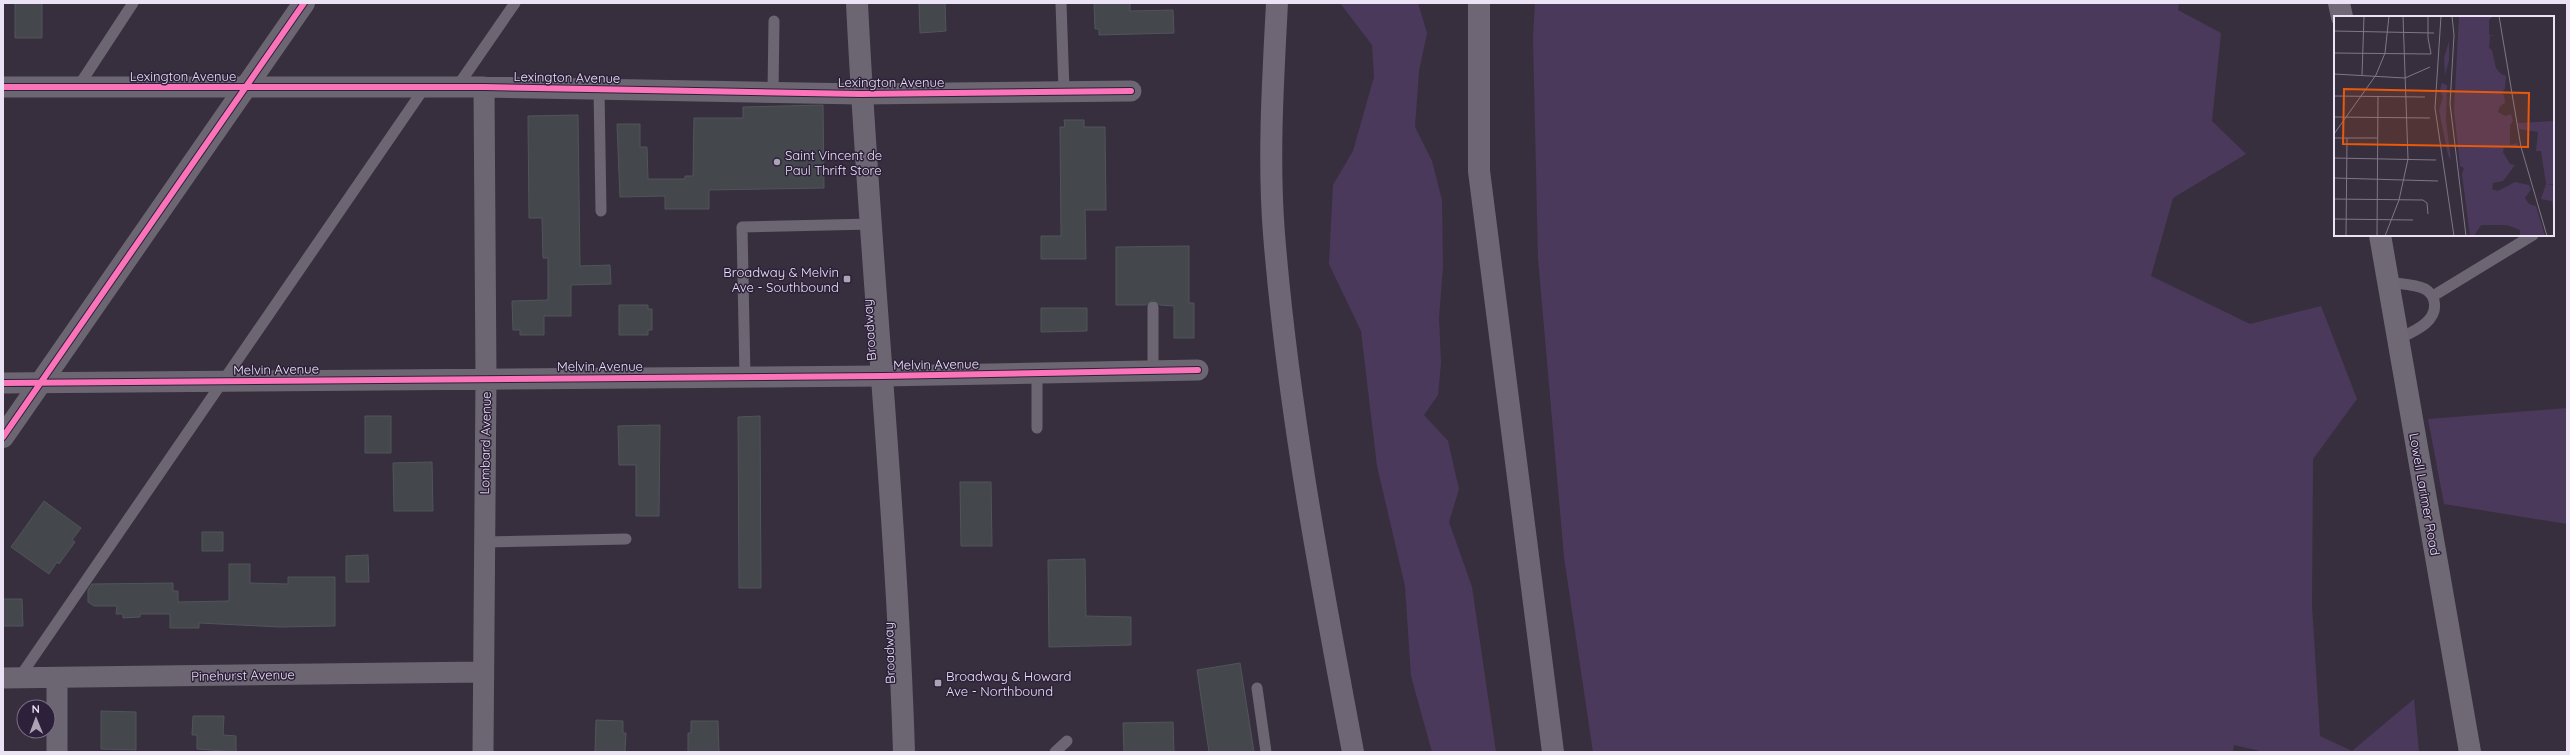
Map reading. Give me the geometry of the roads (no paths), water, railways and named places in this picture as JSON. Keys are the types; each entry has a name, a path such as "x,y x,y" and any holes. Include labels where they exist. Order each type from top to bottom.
{"highway":[{"path":"1277,3 1272,114 1275,240 1285,337 1315,548 1353,752"},
{"path":"1479,3 1479,171 1553,752"}],"main road":[{"path":"2340,3 2342,16"},
{"name":"Lowell Larimer Road","path":"2380,236 2470,752"}],"street":[{"path":"3,437 248,87 304,3"},
{"name":"Broadway","path":"857,3 861,94 872,224 900,622 904,752"},
{"name":"Lexington Avenue","path":"3,87 484,87 861,94 1131,91"},
{"name":"Lombard Avenue","path":"483,752 486,378 484,87"},
{"name":"Melvin Avenue","path":"3,383 223,380 883,376 1198,370"},
{"name":"Pinehurst Avenue","path":"11,678 483,672"},
{"path":"57,678 57,752"}],"lane":[{"path":"78,87 133,3"},
{"path":"457,87 515,3"},
{"path":"1061,3 1064,91"},
{"path":"773,92 774,22"},
{"path":"11,678 223,380 425,87"},
{"path":"599,89 601,212"},
{"path":"745,376 742,227 872,224"},
{"path":"2433,296 2531,236"},
{"path":"2388,282 2425,289 2433,296 2435,306 2430,319 2420,328 2398,339"},
{"path":"1152,371 1153,307"},
{"path":"1036,373 1037,428"},
{"path":"484,542 626,539"},
{"path":"1257,688 1266,752"},
{"path":"1055,752 1067,741"}],"place":[{"name":"Saint Vincent de Paul Thrift Store","path":"777,162"},
{"name":"Broadway & Melvin Ave - Southbound","path":"847,279"},
{"name":"Broadway & Howard Ave - Northbound","path":"938,683"}]}
